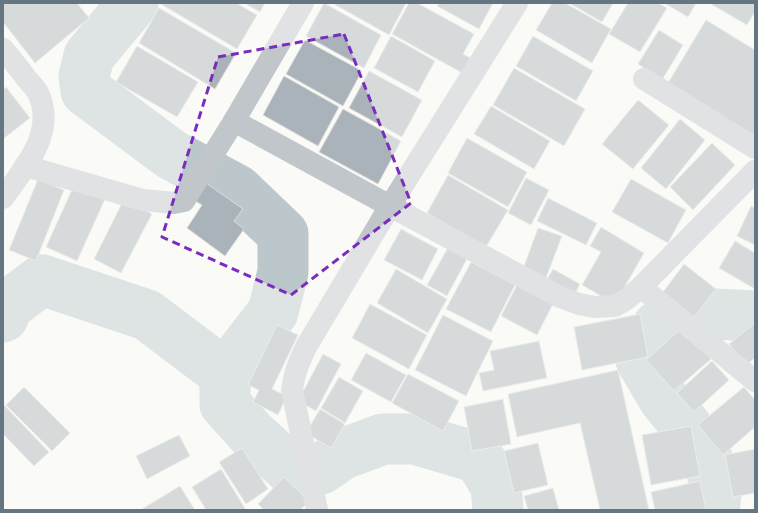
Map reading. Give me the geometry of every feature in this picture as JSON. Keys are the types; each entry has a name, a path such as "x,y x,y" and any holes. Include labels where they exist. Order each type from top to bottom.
{"street":[{"path":"25,166 143,200 174,203 184,201 234,121 303,3"},
{"path":"317,510 292,390 297,367 306,347 390,206 517,3"},
{"path":"3,49 38,92 43,115 43,131 35,151 3,198"},
{"path":"644,79 755,148"},
{"path":"234,121 560,297 580,304 595,307 615,306 627,299 641,287 755,171"},
{"path":"641,287 755,381"}],"highlighted area":[{"path":"344,34 411,203 291,295 162,237 218,57"}],"building":[{"path":"3,3 77,3 89,18 35,63 3,22"},
{"path":"159,3 236,3 257,15 237,49"},
{"path":"244,3 265,3 260,12"},
{"path":"324,3 381,35 364,68 306,36"},
{"path":"332,3 406,3 389,35"},
{"path":"409,3 417,3 474,34 463,54 472,59 464,74 392,34"},
{"path":"439,3 493,3 479,29 437,6"},
{"path":"552,3 565,3 611,29 592,63 536,30"},
{"path":"569,3 613,3 602,22"},
{"path":"628,3 658,3 667,8 640,52 609,34"},
{"path":"664,3 696,3 688,17"},
{"path":"709,3 755,3 755,12 747,25"},
{"path":"159,8 236,53 215,89 139,43"},
{"path":"706,20 755,50 755,137 668,83"},
{"path":"659,30 683,45 662,80 638,64"},
{"path":"391,36 435,61 418,92 374,68"},
{"path":"533,36 593,71 576,101 516,66"},
{"path":"305,40 362,71 343,106 286,74"},
{"path":"137,46 198,82 177,117 116,82"},
{"path":"514,68 585,109 564,146 493,105"},
{"path":"369,71 422,100 402,137 349,108"},
{"path":"284,76 339,107 318,146 263,115"},
{"path":"6,87 30,118 3,139 3,90"},
{"path":"638,100 669,125 633,169 602,144"},
{"path":"491,106 550,141 534,169 474,134"},
{"path":"343,109 401,141 378,184 319,152"},
{"path":"680,119 705,140 666,189 641,168"},
{"path":"467,138 527,172 508,207 448,173"},
{"path":"712,143 735,165 693,210 670,187"},
{"path":"448,175 508,210 486,247 427,213"},
{"path":"526,178 549,190 531,225 508,213"},
{"path":"38,179 64,190 36,261 9,250"},
{"path":"631,179 686,210 668,243 612,212"},
{"path":"75,183 106,197 77,261 46,247"},
{"path":"206,183 243,209 234,221 244,229 225,256 187,228 202,205 194,200"},
{"path":"548,198 597,223 586,245 537,221"},
{"path":"124,199 152,214 121,273 94,259"},
{"path":"751,206 755,208 755,245 737,236"},
{"path":"601,227 644,253 615,304 582,285 601,252 590,246"},
{"path":"538,228 562,236 546,278 523,269"},
{"path":"401,229 438,249 422,280 384,260"},
{"path":"735,241 755,253 755,289 719,268"},
{"path":"449,246 468,257 447,296 427,285"},
{"path":"471,262 515,285 491,332 446,309"},
{"path":"684,264 716,289 694,317 663,292"},
{"path":"396,269 447,299 428,333 377,303"},
{"path":"553,269 580,284 573,298 545,283"},
{"path":"517,285 553,304 537,335 501,316"},
{"path":"370,304 427,335 409,369 352,338"},
{"path":"640,314 648,357 582,370 574,327"},
{"path":"443,315 493,341 466,396 415,370"},
{"path":"755,323 755,358 746,365 729,344"},
{"path":"277,325 298,335 272,389 287,396 278,415 253,402 259,390 248,385"},
{"path":"683,327 711,359 674,391 646,360"},
{"path":"539,341 547,378 483,391 479,373 494,370 490,351"},
{"path":"366,353 406,375 391,402 351,380"},
{"path":"323,354 341,364 316,411 298,401"},
{"path":"712,361 729,380 694,412 677,393"},
{"path":"618,370 649,510 600,510 580,423 517,437 508,394"},
{"path":"408,374 459,401 443,431 392,403"},
{"path":"339,377 363,391 345,423 321,408"},
{"path":"24,387 70,433 52,451 6,405"},
{"path":"744,387 755,400 755,427 723,455 698,425"},
{"path":"503,399 511,444 472,451 464,407"},
{"path":"3,404 49,452 34,466 3,434"},
{"path":"320,409 345,424 331,448 306,433"},
{"path":"691,426 700,476 651,485 642,435"},
{"path":"179,435 190,456 147,479 136,456"},
{"path":"538,443 548,485 514,493 504,451"},
{"path":"242,448 268,489 246,504 219,462"},
{"path":"755,449 755,493 733,497 725,455"},
{"path":"221,469 246,510 206,510 192,487"},
{"path":"284,477 309,501 300,510 264,510 258,504"},
{"path":"700,481 706,510 655,510 651,492"},
{"path":"180,486 195,510 142,509"},
{"path":"553,488 559,510 528,510 524,496"}],"waterway":[{"path":"133,3 89,56 84,76 86,91 172,155 237,190 283,234 283,272 273,312 225,374"},
{"path":"3,317 7,306 42,280 147,315 225,374"},
{"path":"714,510 717,487 703,447 664,399 641,360 658,326 692,313 755,316"},
{"path":"225,374 225,404 251,433 289,468 321,469 343,454 383,439 415,439 479,458 496,486 498,510"}]}
